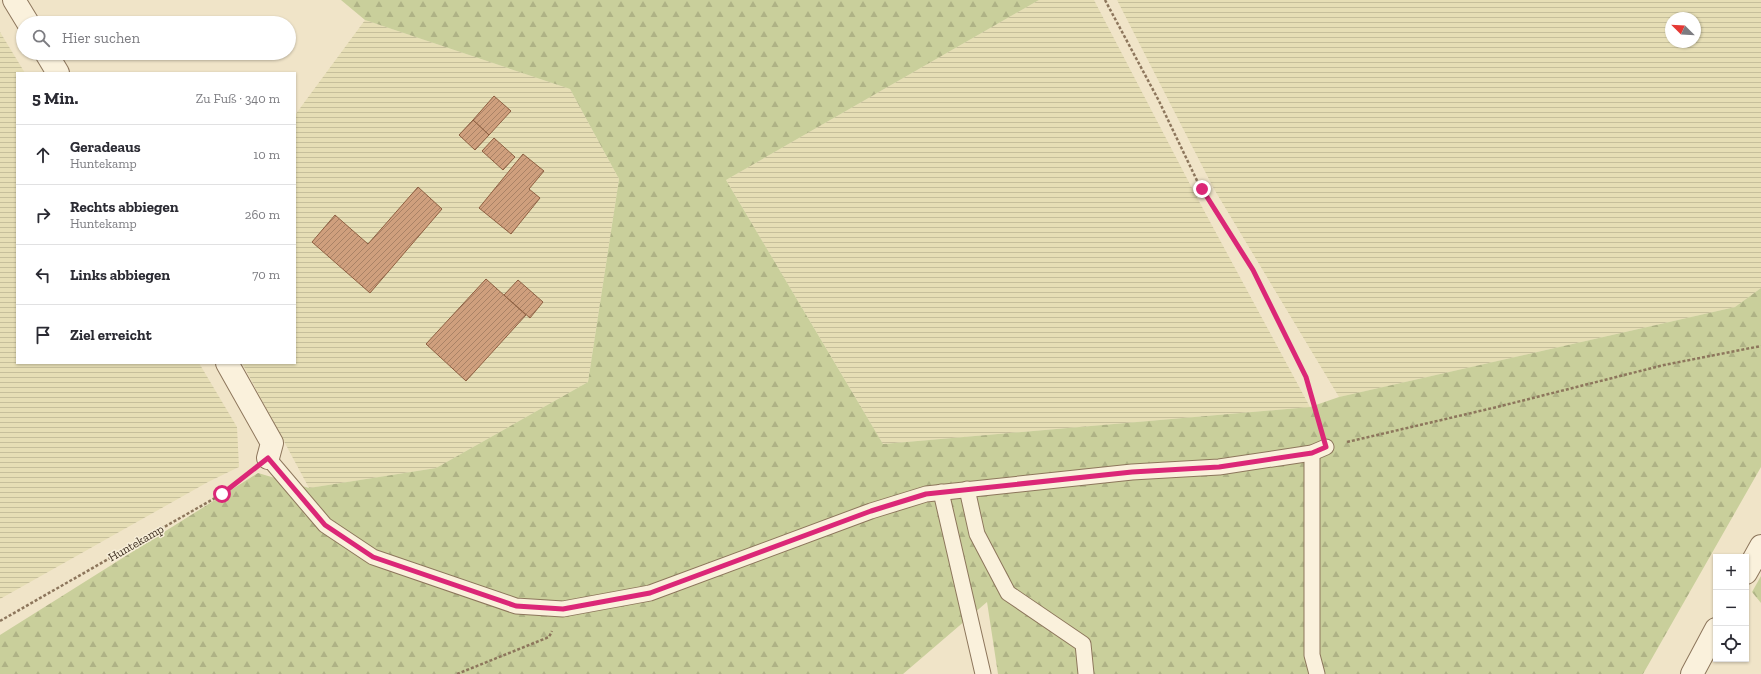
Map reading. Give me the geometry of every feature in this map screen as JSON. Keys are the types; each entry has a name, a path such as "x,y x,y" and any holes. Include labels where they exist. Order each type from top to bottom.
{"street":[{"path":"14,0 24,16"},
{"path":"50,60 57,72"},
{"path":"228,364 272,443 268,458"},
{"path":"1749,568 1761,546"},
{"path":"1692,674 1713,635"}],"lane":[{"path":"268,458 325,525 373,557 516,606 563,609 650,593 871,511 926,494 1132,472 1219,467 1319,450 1312,655 1317,674"},
{"path":"967,489 977,534 1008,593 1083,644 1086,674"},
{"path":"941,492 983,674"}],"path":[{"path":"1105,0 1159,101 1202,189 1253,270 1306,377 1319,450 1664,365 1761,346"},
{"name":"Huntekamp","path":"0,621 222,494 268,458"},
{"path":"457,674 549,637 563,609"}],"shaded area":[{"path":"1039,0 1094,0 1194,192 1310,407 883,444 726,180"},
{"path":"1117,0 1761,0 1761,288 1735,307 1339,397 1214,189"},
{"path":"365,20 570,89 619,179 588,382 436,468 309,488 243,364 296,364 296,114"},
{"path":"0,32 24,72 16,72 16,364 200,364 237,427 239,467 208,482 0,599"}],"green space":[{"path":"341,0 1039,0 726,180 883,444 1310,407 1339,397 1735,307 1761,288 1761,467 1643,674 998,674 987,602 903,674 0,674 0,635 258,473 309,488 436,468 588,382 619,179 570,89 365,20"},
{"path":"1761,576 1761,603 1752,592"}],"building":[{"path":"494,96 511,111 489,135 473,120"},
{"path":"473,120 489,135 475,150 459,135"},
{"path":"494,138 515,157 503,170 482,151"},
{"path":"523,154 544,171 529,189 540,198 511,234 479,208"},
{"path":"418,187 442,209 370,293 312,242 335,215 368,244"},
{"path":"486,279 526,315 466,381 426,344"},
{"path":"518,280 543,302 530,318 504,295"}],"route":[{"path":"222,494 268,458 325,525 373,557 516,606 563,609 650,593 871,511 926,494 1132,472 1219,467 1312,453 1326,447 1306,377 1253,270 1202,189"}]}
